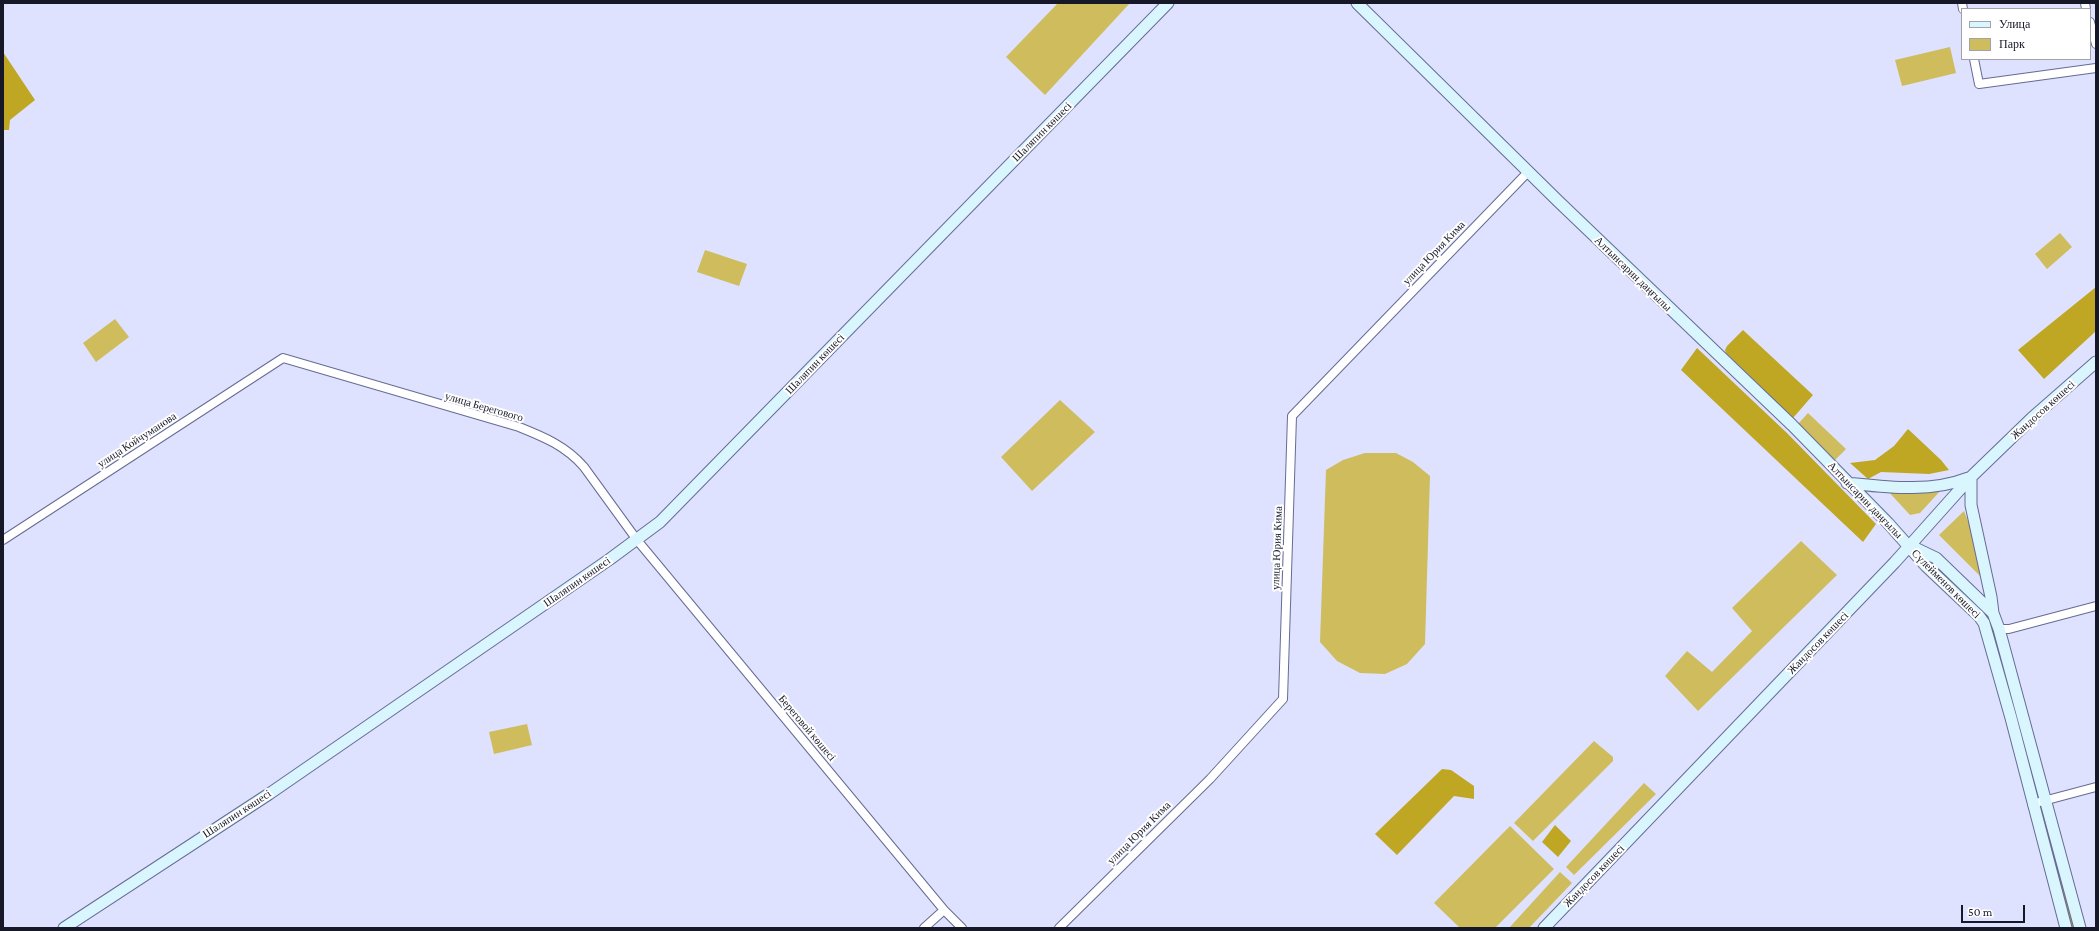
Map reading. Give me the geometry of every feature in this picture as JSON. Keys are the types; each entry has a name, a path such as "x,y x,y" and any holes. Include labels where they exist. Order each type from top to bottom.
{"main road":[{"name":"Шаляпин көшесі","path":"64,928 269,794 637,540 673,509 1168,3"},
{"name":"Алтынсарин даңғылы","path":"1357,3 1528,172 1792,425 1908,545"},
{"name":"Жандосов көшесі","path":"1544,928 1880,578 1908,545 1971,477 2032,418 2096,362"},
{"path":"1847,483 1877,486 1940,487 1951,485 1971,477 1971,505 1991,597 1993,613"},
{"name":"Сүлейменов көшесі","path":"1908,545 1936,558 1993,613 1999,629 2044,801 2080,928"},
{"name":"Сүлейменов көшесі","path":"1908,545 1926,566 1972,608 1984,623 2011,718 2032,804 2066,928"}],"street":[{"path":"2091,26 2096,44"},
{"path":"1974,60 1979,84 2096,68"},
{"name":"улица Юрия Кима","path":"1059,928 1210,779 1283,699 1292,416 1528,172"},
{"name":"улица Берегового","path":"283,358 519,427 552,440 575,456 637,540"},
{"name":"улица Койчуманова","path":"3,540 283,358"},
{"name":"Береговой көшесі","path":"637,540 944,910 962,928"},
{"path":"1999,629 2009,629 2096,606"},
{"path":"2032,804 2096,787"},
{"path":"924,928 944,910"}],"green space":[{"path":"1058,3 1130,3 1045,95 1006,57"},
{"path":"1950,47 1956,73 1902,86 1895,60"},
{"path":"2060,233 2072,247 2047,269 2035,254"},
{"path":"705,250 747,264 739,286 697,272"},
{"path":"115,319 129,337 96,362 83,343"},
{"path":"1060,400 1095,432 1032,491 1001,457"},
{"path":"1808,413 1846,449 1835,460 1798,424"},
{"path":"1365,453 1396,453 1413,462 1430,476 1425,644 1407,664 1385,674 1360,673 1337,661 1320,642 1326,470 1343,460"},
{"path":"1942,489 1920,513 1910,515 1887,490"},
{"path":"1964,511 1973,534 1984,580 1939,535"},
{"path":"1801,541 1837,575 1698,711 1665,676 1687,651 1712,672 1752,631 1732,608"},
{"path":"527,724 532,745 494,754 489,732"},
{"path":"1594,741 1613,757 1613,761 1533,841 1514,823"},
{"path":"1644,783 1656,794 1574,875 1566,867"},
{"path":"1510,826 1554,869 1495,928 1460,928 1434,903"},
{"path":"1560,872 1572,883 1529,928 1509,928"}],"shaded area":[{"path":"3,52 35,100 10,120 9,130 3,130"},
{"path":"2096,287 2096,331 2044,379 2018,350"},
{"path":"1743,330 1813,395 1793,418 1726,353 1725,350 1727,346"},
{"path":"1697,348 1788,434 1876,524 1863,542 1681,370"},
{"path":"1908,429 1941,460 1949,470 1929,474 1881,472 1868,479 1850,463 1875,460 1894,446"},
{"path":"1442,769 1451,770 1474,786 1474,799 1454,796 1397,855 1375,834"},
{"path":"2044,809 2075,928 2068,928 2037,811"},
{"path":"1555,825 1571,841 1558,857 1542,842"}]}
